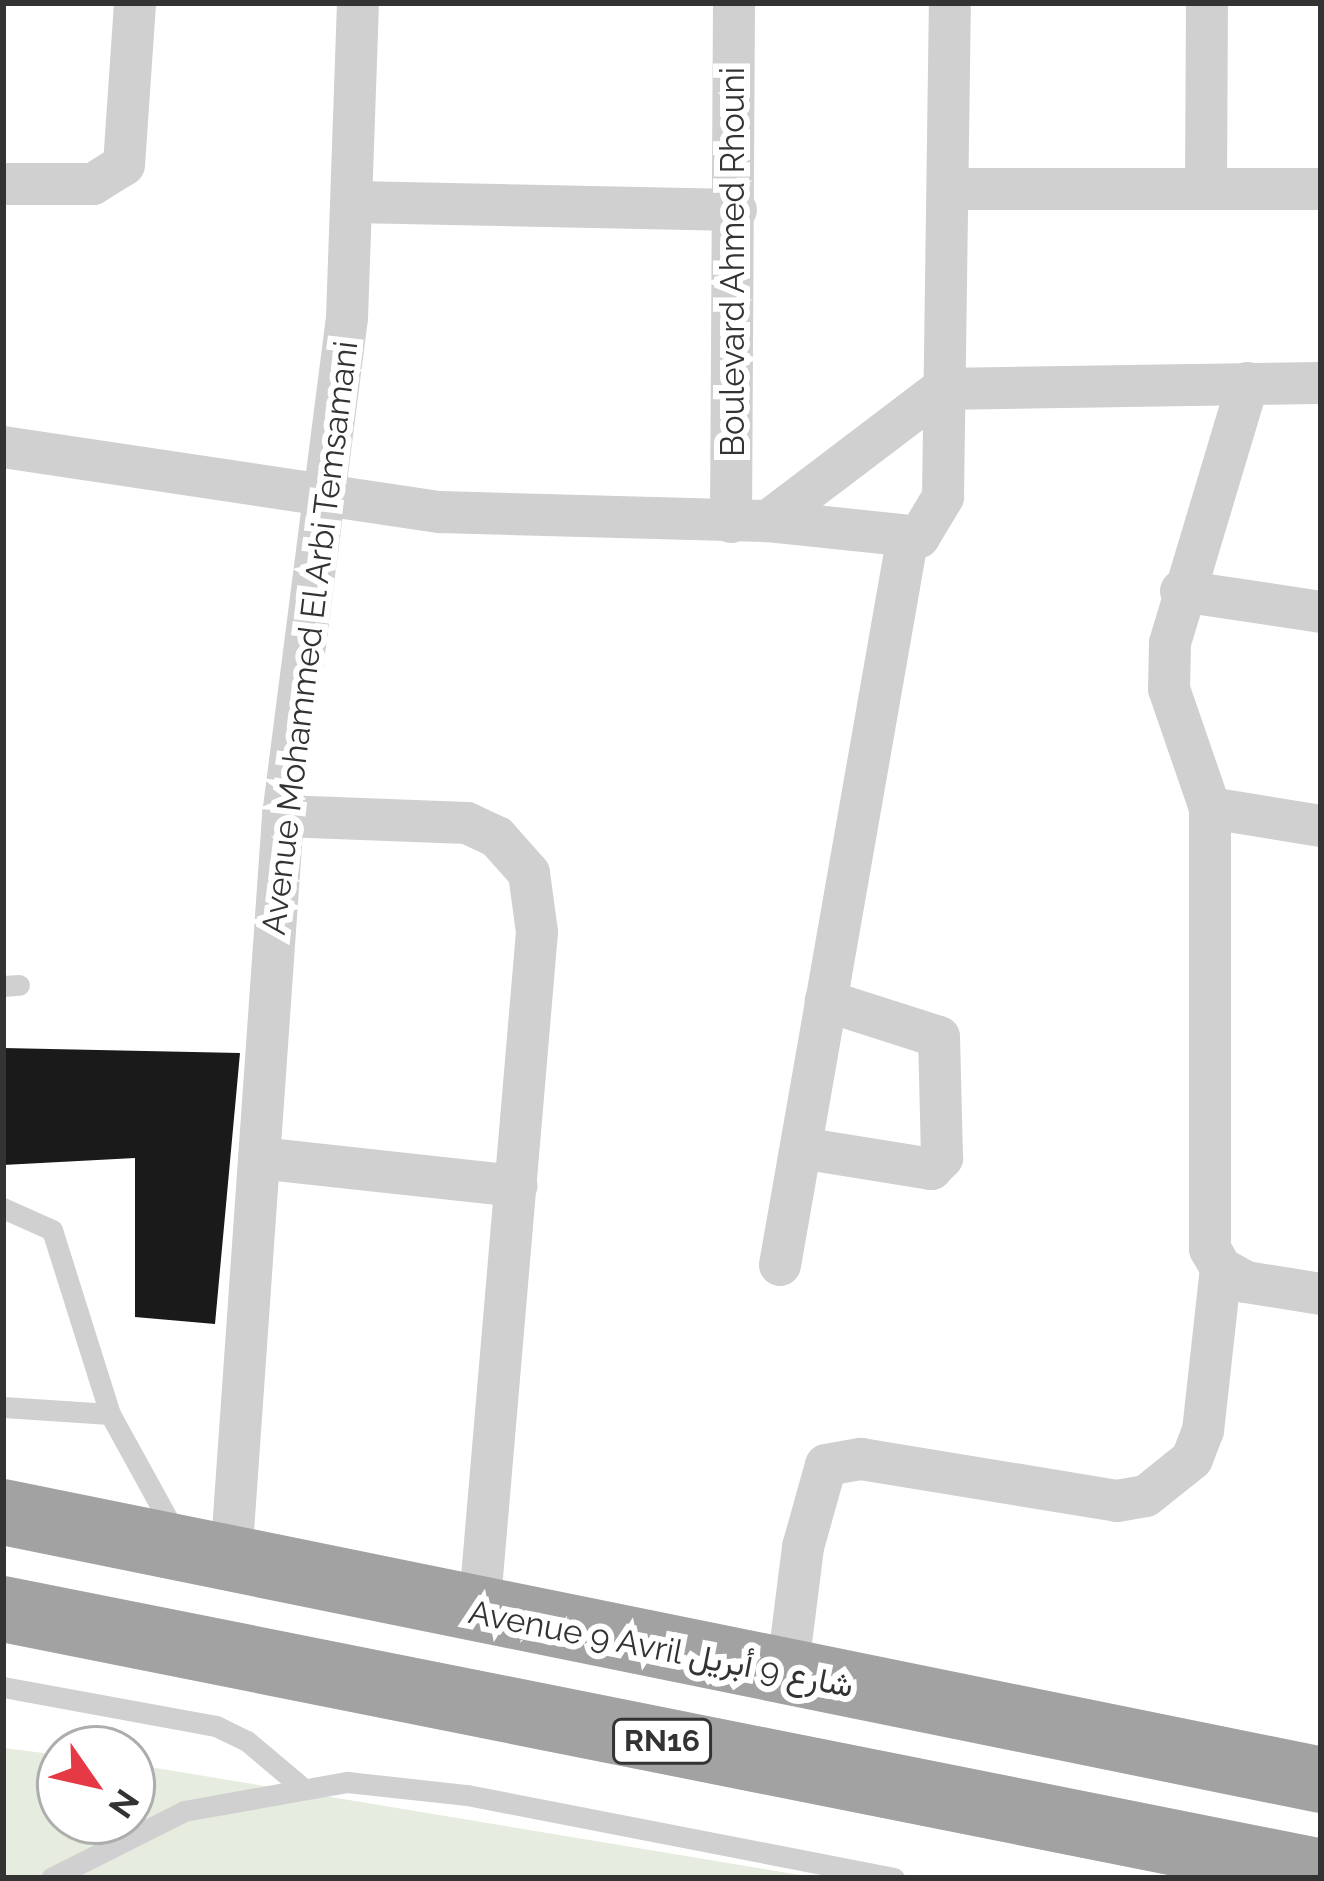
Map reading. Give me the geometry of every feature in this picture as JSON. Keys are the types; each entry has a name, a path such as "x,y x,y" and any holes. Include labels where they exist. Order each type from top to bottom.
{"highway":[{"name":"Avenue 9 Avril شارع 9 أبريل","path":"3,1512 479,1613 1321,1780"},
{"name":"RN16","path":"3,1609 1321,1872"}],"street":[{"path":"3,184 93,184 124,165 135,3"},
{"name":"Avenue Mohammed El Arbi Temsamani","path":"208,1555 259,1159 283,816 326,492 354,202 358,3"},
{"name":"Boulevard Ahmed Rhouni","path":"734,3 736,210 749,521"},
{"path":"3,447 526,518 749,521 907,541 934,522 944,470 942,389 953,189 950,3"},
{"path":"1206,188 1207,3"},
{"path":"953,189 1321,189"},
{"path":"354,202 736,210"},
{"path":"787,1674 802,1547 826,1466 861,1459 1117,1501 1146,1496 1192,1459 1203,1431 1221,1268 1208,1220 1210,808 1169,689 1181,591 1248,383"},
{"path":"749,521 942,389 1321,383"},
{"path":"781,1264 907,541"},
{"path":"1181,591 1321,612"},
{"path":"1210,808 1321,826"},
{"path":"283,816 466,823 497,837 530,873 537,932 479,1613"},
{"path":"801,1148 931,1169 942,1158 945,1046 939,1037 826,1001"},
{"path":"259,1159 516,1186"},
{"path":"1221,1268 1272,1289 1321,1294"}],"lane":[{"path":"3,1208 52,1230 110,1414 208,1555"},
{"path":"3,1407 110,1414"},
{"path":"3,1687 216,1726 261,1750 299,1785"},
{"path":"51,1878 184,1811 299,1785 430,1789 894,1878"}],"shaded area":[{"path":"3,1748 36,1752 36,1845 156,1845 156,1768 818,1878 3,1878"}],"building":[{"path":"3,1048 240,1053 215,1324 135,1317 135,1158 3,1165"}]}
